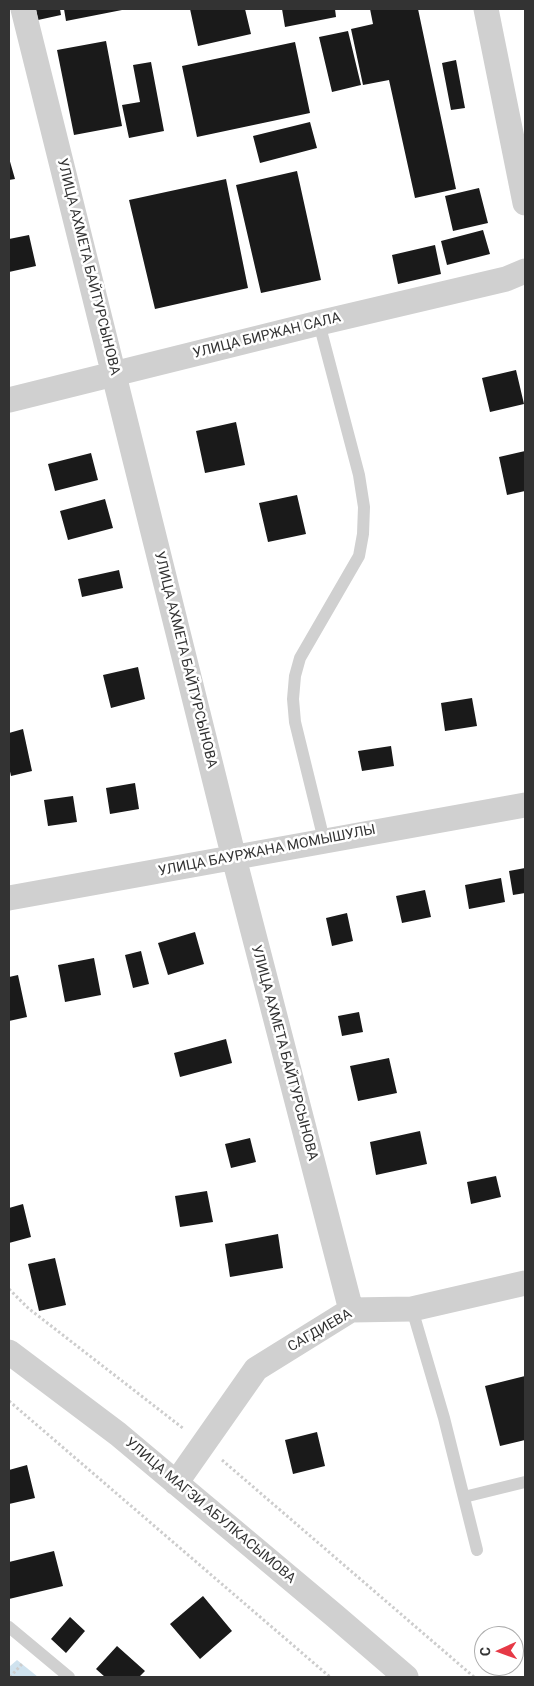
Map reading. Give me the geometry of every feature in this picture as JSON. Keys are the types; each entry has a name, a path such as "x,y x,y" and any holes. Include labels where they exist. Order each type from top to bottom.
{"street":[{"name":"УЛИЦА АХМЕТА БАЙТУРСЫНОВА","path":"23,9 234,858 351,1310"},
{"path":"486,9 525,203"},
{"name":"УЛИЦА БИРЖАН САЛА","path":"9,400 506,279 525,271"},
{"name":"УЛИЦА БАУРЖАНА МОМЫШУЛЫ","path":"9,898 525,805"},
{"name":"САГДИЕВА","path":"176,1483 256,1368 351,1310 412,1309 525,1283"},
{"name":"УЛИЦА МАГЗИ АБУЛКАСЫМОВА","path":"9,1352 118,1434 406,1677"}],"lane":[{"path":"319,323 359,475 364,506 363,534 359,556 300,658 295,676 293,698 295,722 324,840"},
{"path":"412,1309 444,1418 477,1550"},
{"path":"464,1497 525,1482"},
{"path":"9,1627 69,1677"}],"path":[{"path":"9,1289 28,1308 203,1444 474,1677"},
{"path":"9,1401 330,1677"},
{"path":"10,1677 22,1664"}],"water":[{"path":"17,1660 38,1677 9,1677 9,1667"}],"building":[{"path":"36,9 60,9 61,15 38,20"},
{"path":"64,9 122,9 122,10 66,21"},
{"path":"190,9 245,9 251,34 198,46"},
{"path":"282,9 335,9 336,17 285,27"},
{"path":"370,9 418,9 456,189 415,198 389,80 363,85 351,29 373,24"},
{"path":"348,31 361,85 332,92 319,37"},
{"path":"106,41 122,126 74,135 57,50"},
{"path":"295,42 310,113 197,137 182,66"},
{"path":"456,60 465,108 451,110 442,63"},
{"path":"151,62 164,131 129,138 122,105 140,102 133,65"},
{"path":"310,122 317,148 260,163 253,136"},
{"path":"9,158 15,179 9,180"},
{"path":"297,171 321,280 261,293 236,185"},
{"path":"226,179 248,288 155,309 129,200"},
{"path":"479,188 488,223 453,231 445,196"},
{"path":"483,230 490,254 447,265 441,241"},
{"path":"29,235 36,266 9,272 9,239"},
{"path":"435,245 441,274 398,284 392,255"},
{"path":"516,370 524,404 490,412 482,378"},
{"path":"236,422 245,465 205,473 196,431"},
{"path":"525,451 525,491 507,495 499,457"},
{"path":"91,453 98,480 55,491 48,464"},
{"path":"297,495 306,534 268,542 259,503"},
{"path":"105,499 113,528 68,540 60,511"},
{"path":"119,570 123,588 82,597 78,579"},
{"path":"138,667 145,699 111,708 103,675"},
{"path":"472,698 477,726 445,731 441,703"},
{"path":"23,729 32,771 11,776 9,767 9,733"},
{"path":"391,746 394,766 362,771 358,751"},
{"path":"135,783 139,809 110,814 106,788"},
{"path":"73,796 77,822 48,826 44,800"},
{"path":"525,868 525,893 513,895 509,871"},
{"path":"501,878 505,902 469,909 465,885"},
{"path":"425,890 431,917 402,923 396,896"},
{"path":"347,913 353,941 332,946 326,918"},
{"path":"195,932 204,964 168,975 158,943"},
{"path":"141,951 149,984 133,988 125,955"},
{"path":"94,958 101,995 65,1002 58,965"},
{"path":"18,975 27,1017 9,1021 9,977"},
{"path":"359,1012 363,1032 342,1036 338,1016"},
{"path":"226,1039 232,1063 180,1077 174,1053"},
{"path":"389,1058 397,1093 358,1101 350,1066"},
{"path":"420,1131 427,1164 376,1175 370,1142"},
{"path":"250,1138 256,1162 231,1168 225,1144"},
{"path":"496,1176 501,1197 471,1204 467,1182"},
{"path":"207,1191 213,1222 180,1227 175,1196"},
{"path":"23,1204 31,1237 9,1243 9,1208"},
{"path":"278,1234 283,1268 230,1277 225,1244"},
{"path":"55,1258 66,1305 39,1311 28,1264"},
{"path":"525,1376 525,1440 500,1446 485,1386"},
{"path":"317,1432 325,1466 293,1474 285,1440"},
{"path":"27,1465 35,1498 9,1504 9,1470"},
{"path":"54,1551 63,1586 9,1599 9,1562"},
{"path":"203,1596 232,1631 200,1659 170,1624"},
{"path":"70,1617 85,1631 66,1653 51,1639"},
{"path":"117,1646 145,1671 139,1677 105,1677 96,1669"}]}
